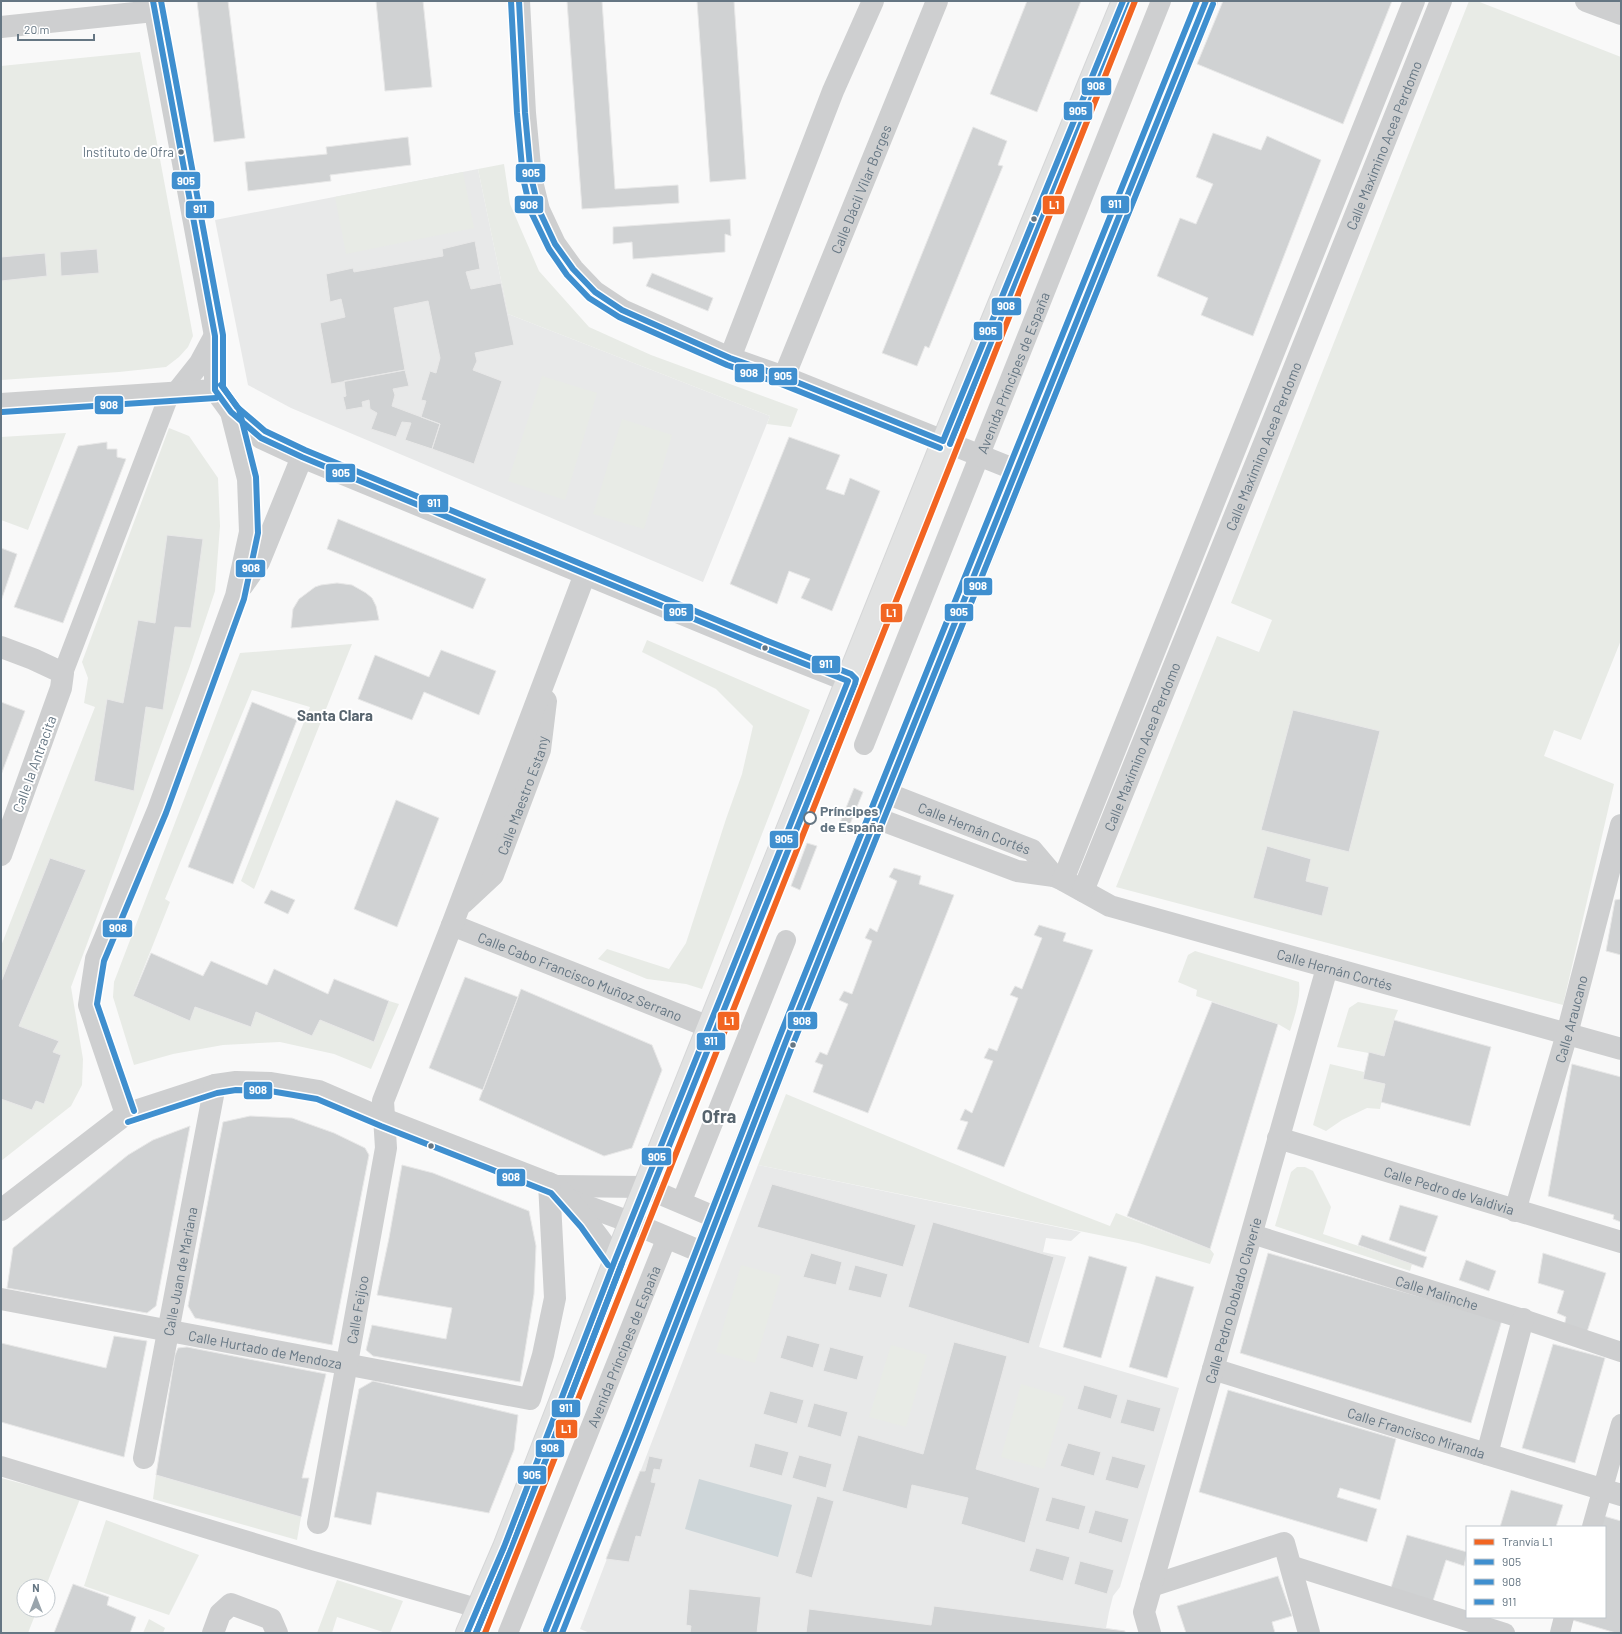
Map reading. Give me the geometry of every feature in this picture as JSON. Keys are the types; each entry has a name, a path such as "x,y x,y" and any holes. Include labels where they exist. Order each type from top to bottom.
{"main road":[{"path":"467,1633 507,1540 630,1222 943,441 1123,1"},
{"path":"554,1633 783,1048 1206,1"}],"street":[{"path":"519,1 525,113 531,177 539,210 555,244 573,269 595,292 622,310 730,358 784,377 1016,470"},
{"path":"730,358 833,91 873,1"},
{"name":"Calle Dácil Vilar Borges","path":"784,377 937,1"},
{"name":"Avenida Príncipes de España","path":"864,745 1161,1"},
{"name":"Calle Maximino Acea Perdomo","path":"1059,878 1162,634 1414,1"},
{"name":"Calle Maximino Acea Perdomo","path":"1083,891 1282,401 1441,1"},
{"path":"1586,1 1621,14"},
{"path":"1,27 154,6 214,336 215,390 231,412 261,438 302,457 848,681"},
{"path":"1343,178 1367,188"},
{"path":"1332,206 1355,216"},
{"path":"1,647 33,659 63,673 174,393 200,363 214,336"},
{"path":"1,404 215,390"},
{"path":"1258,392 1282,401"},
{"path":"126,1114 90,1005 96,959 158,810 236,596 250,532 248,479 231,412"},
{"path":"1247,419 1271,428"},
{"path":"236,596 259,562 302,457"},
{"name":"Calle Maestro Estany","path":"384,1119 382,1101 455,916 585,574"},
{"path":"1173,606 1195,615"},
{"path":"1162,634 1184,642"},
{"name":"Calle la Antracita","path":"1,854 62,688 63,673"},
{"name":"Calle Hernán Cortés","path":"886,793 1032,850 1059,878 1110,906 1621,1049"},
{"name":"Calle Hernán Cortés","path":"876,818 1017,870 1059,878"},
{"name":"Calle Araucano","path":"1515,1211 1615,878 1621,825"},
{"name":"Calle Cabo Francisco Muñoz Serrano","path":"455,916 574,974 709,1027"},
{"path":"681,1203 786,940"},
{"name":"Calle Pedro Doblado Claverie","path":"1150,1633 1144,1612 1325,975 1324,966"},
{"path":"1,1210 126,1114 215,1085 236,1082 270,1083 319,1091 558,1190 704,1253"},
{"name":"Calle Juan de Mariana","path":"144,1458 215,1085"},
{"name":"Calle Feijoo","path":"318,1523 386,1148 384,1119"},
{"name":"Calle Pedro de Valdivia","path":"1278,1138 1621,1242"},
{"path":"558,1190 644,1187 717,1218"},
{"path":"558,1190 615,1260"},
{"name":"Calle Hurtado de Mendoza","path":"1,1299 530,1399 543,1355 555,1298 558,1190"},
{"name":"Calle Malinche","path":"1252,1234 1523,1319 1621,1352"},
{"name":"Avenida Príncipes de España","path":"508,1633 667,1237"},
{"path":"1487,1454 1523,1319"},
{"name":"Calle Francisco Miranda","path":"1213,1368 1612,1492"},
{"path":"1593,1526 1612,1492 1621,1424"},
{"path":"1,1466 302,1558 477,1608"},
{"path":"1151,1586 1284,1543 1309,1633"},
{"path":"1290,1564 1505,1633"},
{"path":"213,1633 220,1614 231,1604 271,1619 277,1633"},
{"path":"1560,1633 1564,1618"}],"shaded area":[{"path":"1469,1 1477,1 1621,57 1621,640 1581,740 1554,730 1544,756 1614,784 1563,1005 1116,887 1217,636 1259,652 1272,620 1231,603"},
{"path":"140,52 193,336 188,347 179,357 166,367 119,372 1,380 1,66"},
{"path":"504,164 510,204 539,271 589,327 651,355 798,409 791,427 767,424 770,416 508,314 478,169"},
{"path":"478,169 508,314 770,416 703,582 291,408 248,385 215,220"},
{"path":"463,172 474,228 346,254 335,197"},
{"path":"542,376 597,393 565,500 508,481"},
{"path":"622,419 672,435 644,529 593,514"},
{"path":"169,428 189,436 218,478 220,526 215,591 189,669 71,987 83,1059 82,1085 71,1106 1,1161 1,946 95,707 84,703 88,678 82,662"},
{"path":"66,433 28,530 1,520 1,437"},
{"path":"647,640 810,710 702,989 686,984 647,979 598,959 607,949 669,969 686,943 742,774 753,726 716,689 642,652"},
{"path":"352,644 254,889 241,881 310,707 252,690 165,899 170,902 133,995 256,1012 389,1001 399,1004 371,1069 334,1054 280,1042 223,1045 173,1054 134,1065 113,997 114,982 240,653"},
{"path":"1195,951 1299,982 1296,1013 1290,1031 1278,1024 1196,996 1197,990 1178,982 1188,955"},
{"path":"1358,1002 1398,1010 1384,1056 1337,1047 1349,1008"},
{"path":"1330,1064 1364,1072 1363,1079 1385,1084 1380,1109 1367,1108 1342,1120 1326,1131 1313,1125"},
{"path":"786,1094 1022,1192 1110,1226 1116,1213 1210,1249 1214,1254 1210,1264 1138,1243 758,1165"},
{"path":"758,1165 1081,1232 1071,1241 1046,1238 1043,1252 1066,1257 1039,1347 1179,1388 1120,1587 1113,1596 1109,1612 1106,1628 1125,1631 1125,1633 590,1633 580,1629"},
{"path":"1297,1167 1305,1167 1313,1171 1331,1207 1323,1234 1412,1264 1410,1271 1275,1226 1291,1172"},
{"path":"741,1265 781,1276 755,1363 716,1352"},
{"path":"891,1345 927,1355 906,1427 869,1417"},
{"path":"1021,1384 1065,1397 1044,1469 1001,1457"},
{"path":"156,1475 301,1517 297,1540 153,1499"},
{"path":"1,1478 80,1499 49,1578 16,1578 16,1618 34,1618 28,1633 1,1633"},
{"path":"699,1479 792,1505 778,1557 685,1529"},
{"path":"106,1520 199,1555 169,1615 84,1586"},
{"path":"337,1580 403,1601 390,1633 337,1617 332,1633 317,1633"},
{"path":"149,1619 165,1628 163,1633 143,1633"}],"building":[{"path":"197,1 228,1 245,138 214,142"},
{"path":"376,1 423,1 432,87 385,91"},
{"path":"567,1 602,1 615,189 678,185 679,203 582,209"},
{"path":"697,1 734,1 746,179 710,182"},
{"path":"1027,1 1081,1 1037,112 990,94"},
{"path":"1223,1 1392,1 1343,124 1197,64"},
{"path":"973,127 1007,141 998,165 1003,166 929,348 925,346 917,366 882,353"},
{"path":"1213,133 1261,150 1267,136 1321,160 1253,336 1201,315 1208,298 1157,276 1180,218 1196,224 1213,184 1196,177"},
{"path":"408,137 411,165 330,175 331,181 248,191 245,162 327,154 326,147"},
{"path":"730,219 731,236 725,234 725,252 633,259 632,242 613,244 613,227"},
{"path":"475,241 480,269 466,272 471,289 501,283 514,345 475,353 477,361 473,370 502,381 474,464 432,449 440,424 421,417 426,401 421,400 430,371 436,373 440,358 428,301 394,308 405,370 331,384 320,323 345,317 341,299 330,302 326,274 353,268 354,272 443,256 442,249"},
{"path":"97,249 99,273 61,276 60,252"},
{"path":"45,253 47,276 1,281 1,257"},
{"path":"652,273 713,298 708,311 646,286"},
{"path":"405,370 409,386 393,389 395,395 392,406 440,424 432,449 405,440 411,423 402,422 396,437 371,429 377,413 370,409 369,400 362,402 363,407 346,410 343,397 346,396 344,381"},
{"path":"789,437 840,455 826,489 844,495 850,478 880,491 832,611 801,598 810,579 789,571 777,604 730,584"},
{"path":"107,442 107,449 117,449 117,457 126,459 63,623 14,607 78,446"},
{"path":"338,519 486,579 473,609 327,549"},
{"path":"167,535 203,539 191,628 175,627 163,710 146,707 134,791 94,781 107,699 123,703 138,620 155,623"},
{"path":"1,548 17,554 1,601"},
{"path":"337,583 352,585 372,598 376,606 379,620 291,628 293,609 299,599 315,587"},
{"path":"441,650 496,671 479,715 424,692 412,720 358,699 375,655 429,677"},
{"path":"1,702 25,711 1,775"},
{"path":"252,702 297,720 233,884 188,867"},
{"path":"1293,710 1380,731 1349,852 1261,830"},
{"path":"854,788 863,792 846,834 837,830"},
{"path":"396,800 439,818 397,927 354,909"},
{"path":"807,843 817,846 800,890 791,886"},
{"path":"1267,846 1311,859 1306,881 1329,887 1322,916 1253,898"},
{"path":"50,858 86,870 19,1026 59,1041 53,1052 61,1055 44,1104 36,1101 32,1110 1,1099 1,982"},
{"path":"894,868 921,876 919,884 954,895 868,1113 813,1092 823,1065 815,1062 820,1052 827,1055 848,1004 839,1000 844,991 852,994 872,941 865,938 870,928 877,932 897,881 889,877"},
{"path":"271,890 295,900 288,914 264,903"},
{"path":"1621,899 1621,955 1606,951 1615,900"},
{"path":"1039,925 1066,933 1063,941 1093,950 1004,1167 957,1149 968,1122 960,1120 965,1109 972,1113 993,1061 984,1058 989,1048 997,1051 1018,998 1010,995 1015,986 1022,989 1042,938 1034,935"},
{"path":"151,953 203,976 211,961 267,985 274,969 328,994 334,979 389,1001 374,1042 320,1020 312,1036 256,1012 251,1027 195,1007 190,1021 133,996"},
{"path":"465,977 518,997 483,1090 429,1068"},
{"path":"521,989 652,1045 662,1070 632,1148 604,1156 479,1100"},
{"path":"1212,1002 1278,1024 1210,1249 1127,1216"},
{"path":"1394,1020 1491,1047 1470,1126 1381,1102 1385,1084 1363,1079 1369,1052 1384,1056"},
{"path":"1572,1064 1621,1077 1621,1222 1613,1219 1614,1215 1548,1196"},
{"path":"250,1116 292,1118 334,1133 365,1148 369,1155 332,1345 195,1318 188,1306 223,1122"},
{"path":"190,1126 156,1306 147,1313 7,1288 13,1248 128,1155 153,1140"},
{"path":"402,1165 433,1173 529,1211 536,1246 534,1294 520,1382 373,1356 366,1350 372,1325 446,1339 452,1308 377,1295"},
{"path":"772,1184 916,1225 903,1267 757,1227"},
{"path":"1400,1205 1438,1216 1425,1252 1389,1240"},
{"path":"933,1222 1054,1257 1029,1344 908,1307"},
{"path":"1362,1235 1427,1257 1423,1268 1358,1245"},
{"path":"811,1253 842,1262 836,1285 803,1277"},
{"path":"1268,1253 1502,1320 1471,1423 1240,1353"},
{"path":"1543,1253 1606,1273 1586,1335 1564,1327 1566,1317 1557,1313 1564,1291 1538,1283"},
{"path":"1089,1256 1127,1267 1101,1358 1063,1347"},
{"path":"1466,1260 1496,1271 1489,1291 1459,1280"},
{"path":"855,1265 888,1274 881,1298 848,1290"},
{"path":"1156,1276 1194,1287 1167,1378 1129,1367"},
{"path":"787,1335 820,1344 813,1368 780,1358"},
{"path":"114,1336 147,1341 124,1457 1,1422 1,1343 106,1368"},
{"path":"954,1342 1007,1356 976,1469 1040,1488 1025,1543 961,1524 968,1498 912,1485 907,1509 842,1491 858,1435 923,1454"},
{"path":"1553,1344 1605,1358 1575,1463 1522,1448"},
{"path":"187,1347 326,1374 302,1478 309,1478 301,1517 156,1475 175,1355 178,1348"},
{"path":"830,1347 864,1356 857,1380 823,1371"},
{"path":"373,1381 518,1415 514,1450 489,1513 377,1492 371,1525 334,1517 359,1389"},
{"path":"1084,1385 1118,1395 1111,1419 1077,1409"},
{"path":"1228,1390 1396,1439 1380,1500 1340,1488 1337,1497 1377,1509 1367,1542 1199,1492"},
{"path":"770,1391 804,1400 797,1424 763,1414"},
{"path":"1127,1399 1161,1408 1154,1432 1120,1423"},
{"path":"814,1403 848,1412 841,1437 807,1427"},
{"path":"755,1443 789,1452 782,1476 749,1467"},
{"path":"1068,1443 1101,1452 1094,1476 1060,1466"},
{"path":"799,1455 832,1464 826,1488 792,1478"},
{"path":"649,1456 663,1459 660,1470 654,1469 651,1482 656,1483 641,1537 636,1536 629,1562 606,1559 640,1471 645,1471"},
{"path":"1112,1456 1146,1465 1138,1489 1105,1480"},
{"path":"1511,1490 1563,1505 1556,1526 1500,1526"},
{"path":"817,1496 834,1501 812,1578 795,1573"},
{"path":"1052,1497 1086,1506 1079,1530 1045,1521"},
{"path":"1095,1510 1129,1519 1122,1543 1088,1533"},
{"path":"1600,1515 1621,1521 1621,1633 1616,1633 1569,1619 1606,1618 1606,1526 1597,1526"},
{"path":"1407,1535 1466,1552 1464,1566 1446,1560 1432,1604 1390,1591"},
{"path":"1036,1548 1070,1557 1063,1581 1029,1571"},
{"path":"1080,1561 1114,1570 1107,1594 1074,1584"},
{"path":"1278,1576 1292,1616 1272,1622 1275,1633 1186,1633 1177,1606"},
{"path":"73,1584 109,1597 107,1605 136,1617 130,1633 54,1633"},
{"path":"689,1589 761,1597 757,1633 690,1633 691,1626 686,1625"},
{"path":"934,1606 1125,1631 1125,1633 806,1633 809,1609 931,1625"}],"tram line":[{"name":"L1","path":"485,1633 1135,1"}],"transit line":[{"name":"905","path":"153,1 215,336 215,390 231,412 261,438 302,457 848,681"},
{"name":"911","path":"161,1 223,335 223,387 237,407 265,431 305,450 851,674 856,679 622,1263 511,1550 476,1633"},
{"name":"908","path":"511,1 517,113 523,178 531,212 549,249 567,275 589,298 619,317 727,365 781,384 940,448"},
{"name":"905","path":"519,1 525,113 531,177 539,210 555,244 573,269 595,292 622,310 730,358 784,377 943,441"},
{"name":"905","path":"943,441 1123,1"},
{"name":"911","path":"546,1630 626,1431 779,1038 1197,1"},
{"name":"905","path":"553,1633 633,1434 786,1041 1206,1"},
{"name":"908","path":"950,444 1130,4"},
{"name":"908","path":"562,1633 793,1044 1213,4"},
{"name":"908","path":"134,1111 97,1004 104,961 166,813 244,599 258,533 256,477 239,409 221,385"},
{"name":"908","path":"2,412 216,398"},
{"name":"905","path":"467,1633 504,1547 615,1260 848,681"},
{"name":"908","path":"128,1122 217,1093 236,1090 270,1091 317,1099 551,1193 581,1227 608,1265"},
{"name":"908","path":"476,1633 511,1550 622,1263"}],"place":[{"name":"Instituto de Ofra","path":"181,152"},
{"name":"Príncipes de España","path":"810,818"}],"district":[{"name":"Santa Clara","path":"335,715"},
{"name":"Ofra","path":"719,1116"}]}
